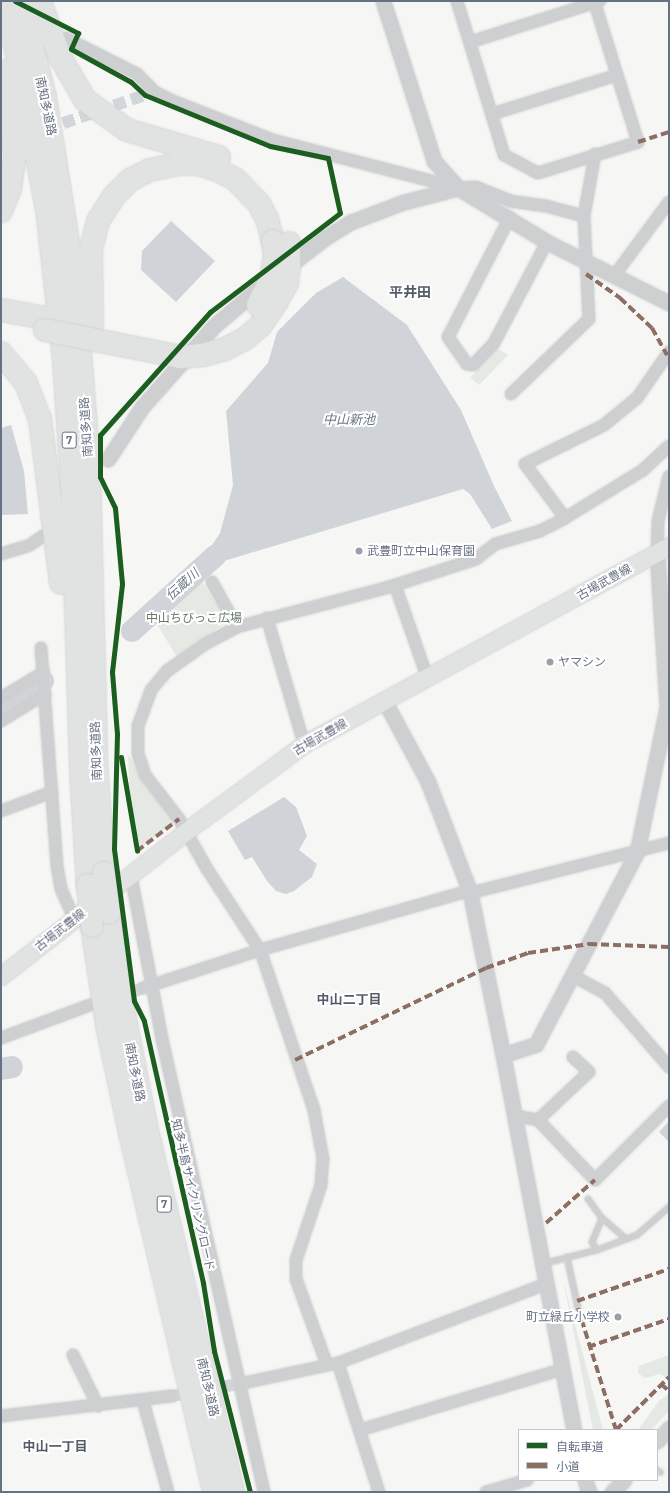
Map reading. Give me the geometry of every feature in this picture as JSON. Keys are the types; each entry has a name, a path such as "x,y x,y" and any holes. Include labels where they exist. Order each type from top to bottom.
{"highway":[{"name":"南知多道路","path":"3,1 16,50 36,150 56,278 64,361 72,481 79,740 96,879"},
{"name":"南知多道路","path":"21,1 45,97 75,286 89,470 93,606 96,763 96,879 92,919 108,1030 130,1133 214,1492"},
{"path":"1,321 46,324 166,342 197,342 217,338 238,326 255,310 272,280 275,256 281,242 285,223 276,205 264,190 234,164 215,156 127,130 85,100 59,55 40,1"},
{"path":"1,41 13,122 15,154 10,189 1,211"},
{"path":"93,606 100,556 90,266 94,233 102,212 114,196 139,175 166,165 197,164 215,169 236,179 251,193 281,242"},
{"path":"1,310 46,324"},
{"path":"1,353 26,383 43,431 79,740"},
{"name":"南知多道路","path":"92,919 118,984 146,1126 233,1492"}],"main road":[{"name":"古場武豊線","path":"1,976 92,919 131,876 186,831 304,744 386,702 663,549"}],"street":[{"path":"384,1 434,161 458,188"},
{"path":"457,1 504,155 538,173 595,154 638,142 596,2 470,42"},
{"path":"66,38 137,74 150,94 272,140 458,188 510,218 547,242 669,303"},
{"path":"492,114 617,75"},
{"path":"511,394 589,319 585,262 584,216 595,154"},
{"path":"108,459 142,407 214,326 253,293 325,238 351,222 404,202 458,188 476,187 510,201 546,206 584,216"},
{"path":"614,276 669,202"},
{"path":"510,218 448,337 467,364 473,365 494,344 547,242"},
{"path":"565,518 525,464 604,425 636,398 668,356"},
{"path":"379,1492 360,1430 296,1272 296,1260 321,1185 323,1159 320,1132 260,950 207,869 186,831 146,774 138,754 138,726 151,690 167,671 206,644 237,626 395,585 476,559 494,544 540,531 565,518 644,470 669,446"},
{"path":"504,1054 536,1044 637,852 667,707 663,549 658,520 669,476"},
{"path":"1,554 30,545 43,536"},
{"path":"212,582 237,626"},
{"path":"395,585 428,679"},
{"path":"267,618 304,744"},
{"path":"41,648 44,672 57,866 61,889 92,919"},
{"path":"1,698 44,672"},
{"path":"1,721 45,693"},
{"path":"386,702 428,782 470,892 504,1054 514,1116 574,1429"},
{"path":"1,812 52,792"},
{"path":"147,986 260,950 470,892 669,843"},
{"path":"131,876 147,986 264,1492"},
{"path":"573,976 605,992 669,1067"},
{"path":"1,1038 90,1005"},
{"path":"538,1120 589,1072 573,1057"},
{"path":"514,1116 538,1120 595,1180 669,1106"},
{"path":"239,1384 333,1364 546,1284"},
{"path":"73,1355 98,1406"},
{"path":"360,1430 562,1369"},
{"path":"1,1416 143,1401 172,1396"},
{"path":"143,1401 168,1492"},
{"path":"658,1440 669,1428"},
{"path":"486,1492 524,1481"},
{"path":"586,1481 589,1492"},
{"path":"612,1492 623,1481"}],"lane":[{"path":"588,1199 602,1218 626,1239"},
{"path":"542,1264 597,1250 636,1235 669,1207"},
{"path":"597,1250 592,1242 602,1218"},
{"path":"567,1257 578,1308"}],"green space":[{"path":"497,348 508,355 479,385 470,378"},
{"name":"中山ちびっこ広場","path":"202,582 228,621 177,657 155,621"},
{"path":"128,755 179,819 137,851 131,818"},
{"path":"563,1279 603,1429 593,1429"},
{"path":"669,1355 669,1373 665,1377 660,1374 645,1378 638,1373 639,1366"},
{"path":"669,1394 669,1411 652,1429 639,1429 659,1401"}],"water":[{"path":"171,221 215,261 176,302 141,270 142,251"},
{"name":"中山新池","path":"343,277 407,325 461,410 494,486 512,521 492,529 470,494 463,489 224,561 209,550 220,533 233,485 226,411 268,363 277,332 316,293"},
{"path":"11,425 24,471 28,514 1,515 1,428"},
{"path":"284,797 296,807 307,836 299,850 317,864 312,877 294,891 286,894 276,891 267,881 252,857 245,860 228,831"},
{"path":"669,1121 669,1142 659,1132"}],"waterway":[{"name":"伝蔵川","path":"132,631 216,555"},
{"name":"伝蔵川","path":"1,708 43,681"},
{"path":"1,1069 12,1067"}],"tunnel":[{"path":"46,129 145,95"},
{"path":"116,997 143,988"},
{"path":"172,1396 239,1384"}],"marked path":[{"path":"638,142 669,132"},
{"path":"586,274 620,298 652,328 667,355"},
{"path":"137,851 179,819"},
{"path":"295,1060 486,968 528,953 589,944 669,947"},
{"path":"546,1223 595,1180"},
{"path":"577,1301 669,1269"},
{"path":"578,1308 616,1429"},
{"path":"588,1347 669,1319"},
{"path":"617,1429 669,1377"},
{"path":"661,1384 669,1391"}],"cycle path":[{"name":"知多半島サイクリングロード","path":"15,1 78,33 71,49 131,82 145,95 270,146 328,158 340,213 210,312 100,435 100,477 115,508 122,584 112,672 117,734 114,849 134,1001 144,1021 203,1283 214,1351 250,1492"},
{"path":"121,757 137,851"}],"place":[{"name":"武豊町立中山保育園","path":"359,551"},
{"name":"ヤマシン","path":"550,662"},
{"name":"町立緑丘小学校","path":"618,1317"}],"district":[{"name":"平井田","path":"410,292"},
{"name":"中山二丁目","path":"349,1000"},
{"name":"中山一丁目","path":"55,1447"}]}
